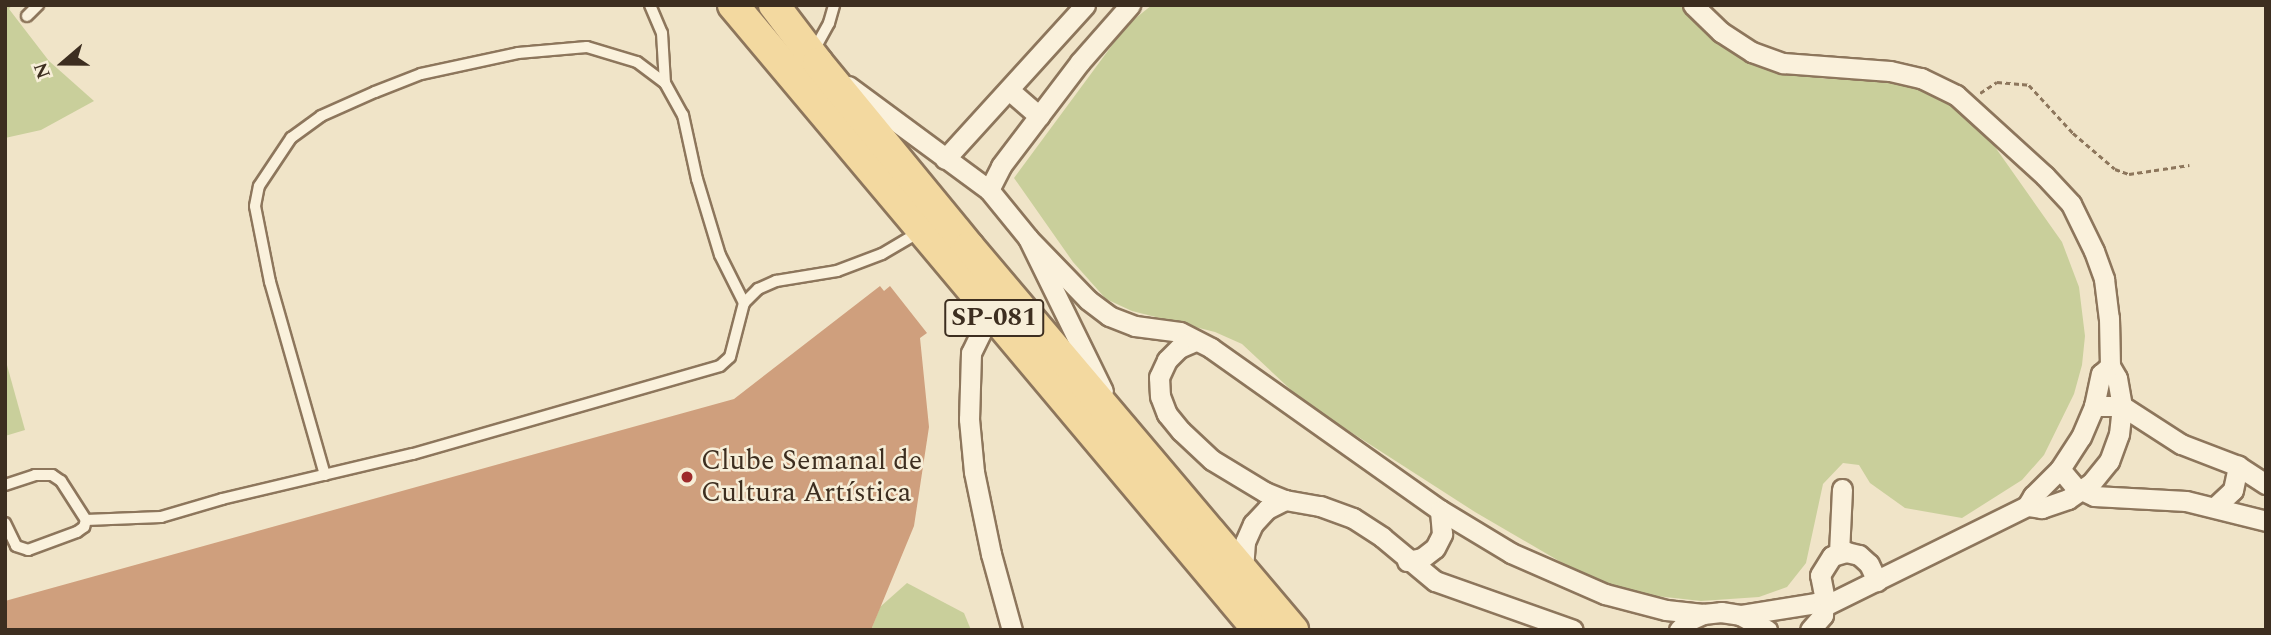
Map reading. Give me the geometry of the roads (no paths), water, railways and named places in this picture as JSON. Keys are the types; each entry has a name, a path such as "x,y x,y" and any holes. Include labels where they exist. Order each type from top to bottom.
{"main road":[{"name":"SP-081","path":"733,5 1258,630"},
{"name":"SP-081","path":"774,5 811,54 1293,630"}],"street":[{"path":"792,5 811,54 989,190 1028,239 1088,300 1109,316 1135,326 1171,329 1211,348 1440,510 1511,553 1573,583 1635,603 1703,614 1721,612 1740,615 1815,603 1823,607"},
{"path":"945,159 1085,5"},
{"path":"989,190 1001,166 1080,62 1130,5"},
{"path":"1693,5 1721,32 1752,52 1783,63 1890,71 1921,78 1956,95 2071,204 2094,251 2104,279 2109,318 2110,366 2117,378 2122,406 2119,434 2112,454 2101,472 2080,492 2042,508 2027,506 1823,607"},
{"path":"1009,90 1039,116"},
{"path":"1028,239 1124,429"},
{"path":"990,314 971,353 968,419 974,472 991,554 1012,630"},
{"path":"1195,341 1172,353 1162,368 1158,387 1163,406 1181,431 1212,460 1247,483 1285,500 1320,506 1353,519 1382,537 1407,561 1451,588 1508,604 1573,630"},
{"path":"2027,506 2032,496 2060,469 2081,437 2094,406 2101,374 2110,366"},
{"path":"2094,406 2122,406 2181,444 2238,466 2266,484"},
{"path":"2216,506 2233,490 2238,466"},
{"path":"2060,469 2080,492 2094,496 2156,497 2216,506 2266,520"},
{"path":"1839,553 1842,489"},
{"path":"1243,570 1245,542 1253,524 1267,509 1285,500"},
{"path":"1407,561 1422,558 1435,548 1442,534 1440,510"},
{"path":"1810,630 1823,615 1822,568 1839,553 1852,552 1864,559 1877,581"},
{"path":"1679,630 1688,621 1703,614"},
{"path":"1740,615 1767,630"}],"lane":[{"path":"26,16 38,5"},
{"path":"650,5 662,33 665,83"},
{"path":"811,54 829,23 834,5"},
{"path":"325,475 270,282 255,206 259,186 291,138 321,116 421,74 517,53 587,47 637,62 665,83 683,115 697,179 720,256 744,303"},
{"path":"86,520 161,517 413,454 720,366 730,357 744,303 758,289 776,281 837,271 882,254 921,231"},
{"path":"5,485 35,475 52,475 61,481 86,520 84,527 77,533 28,551 16,546 5,523"}],"place":[{"name":"Clube Semanal de Cultura Artística","path":"687,477"}]}
